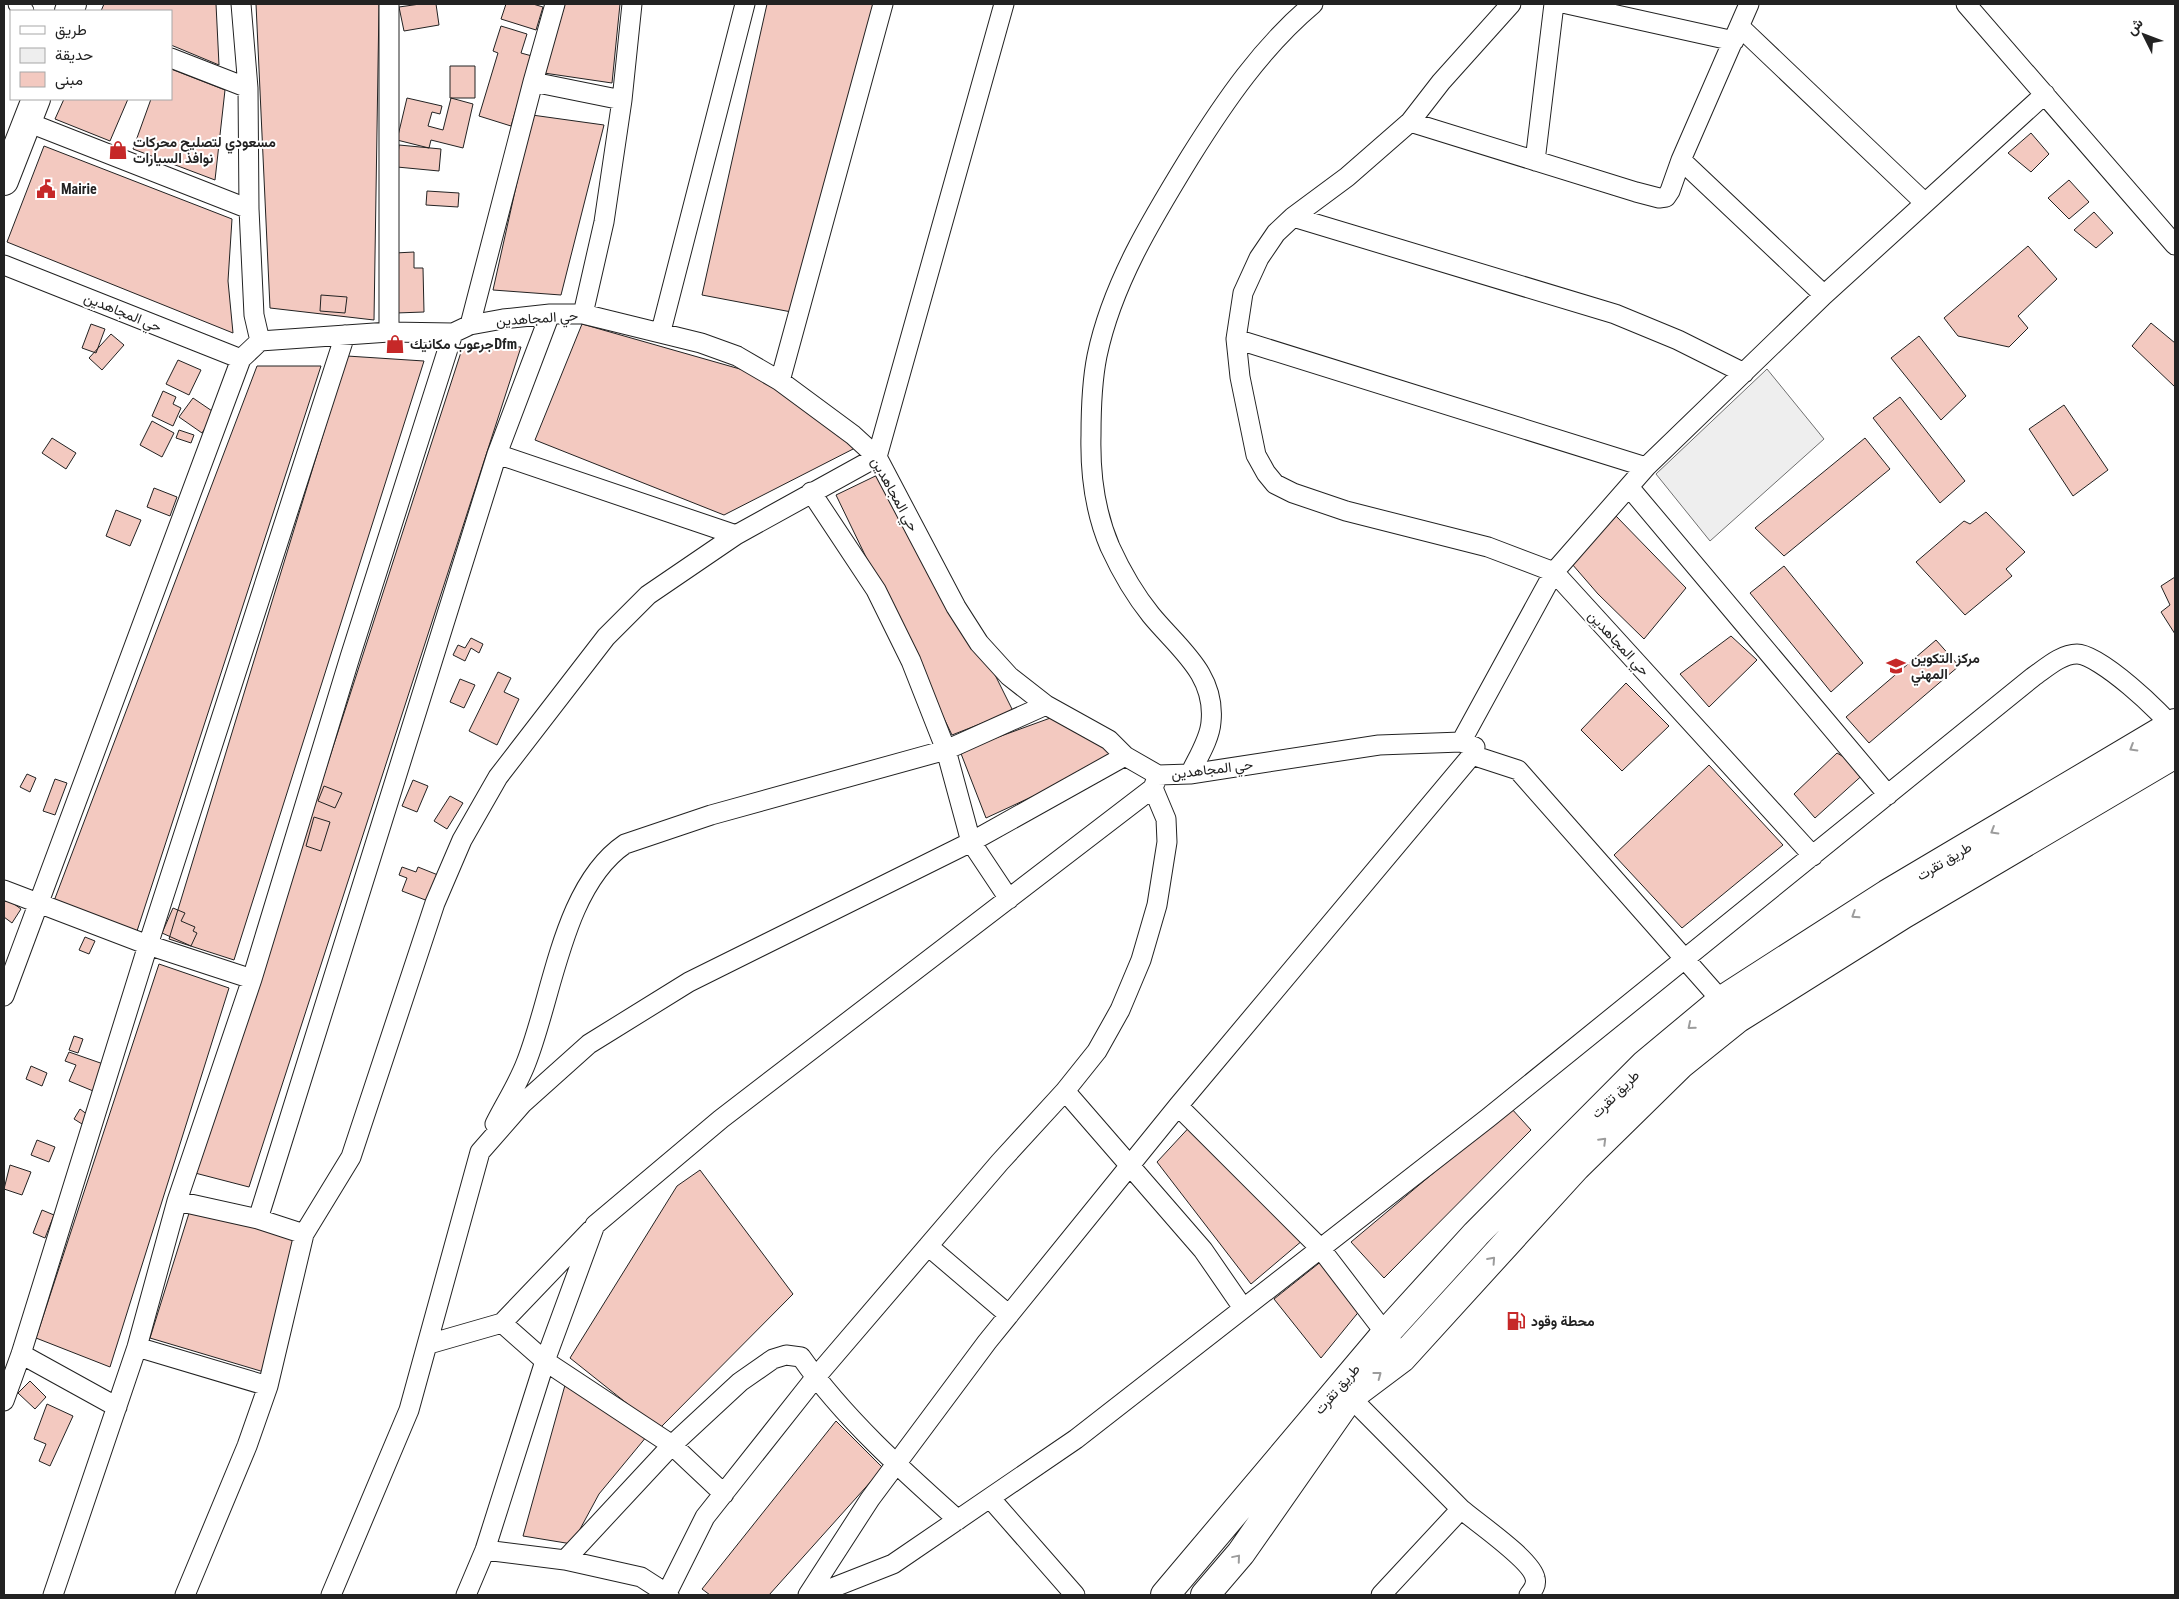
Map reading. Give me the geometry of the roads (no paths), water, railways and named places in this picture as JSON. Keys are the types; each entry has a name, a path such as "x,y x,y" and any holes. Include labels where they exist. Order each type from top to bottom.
{"main road":[{"path":"4,181 31,111"},
{"name":"طريق تقرت","path":"1165,1595 1386,1333 1476,1234 1644,1065 1729,1010 1887,894 2174,726"},
{"name":"طريق تقرت","path":"1205,1595 1241,1552 1350,1397 1402,1358 1576,1168 1681,1064 1729,1010 1904,914 2175,754"}],"street":[{"path":"4,996 241,359 260,341 254,315 248,88 241,4"},
{"path":"389,4 389,332"},
{"path":"470,325 532,82 555,4"},
{"path":"584,314 604,222 622,100 632,4"},
{"path":"661,331 745,4"},
{"path":"780,381 883,4"},
{"path":"185,1595 247,1446 268,1386 304,1234 351,1157 435,903 462,840 498,777 606,637 627,614 648,595 736,535 877,457 1004,4"},
{"path":"1190,774 1211,725 1212,704 1200,670 1151,615 1131,587 1110,546 1098,508 1091,461 1091,409 1097,356 1109,312 1129,264 1174,184 1215,117 1250,67 1314,4"},
{"path":"1511,4 1441,82 1410,122 1347,177 1293,217 1276,233 1259,258 1243,293 1236,339 1240,377 1256,455 1275,484 1293,493 1346,511 1488,547 1554,572"},
{"path":"1535,161 1554,4"},
{"path":"1567,4 1737,34 1925,203"},
{"path":"1410,122 1659,198 1666,197 1670,192 1681,160 1737,34 1748,4"},
{"path":"1966,4 2175,245"},
{"path":"172,58 248,88"},
{"path":"532,82 622,100"},
{"path":"808,1595 870,1499 1009,1315 1466,748 1554,572 1646,468 1824,295 2045,94"},
{"path":"31,111 250,209"},
{"path":"1681,160 1824,295"},
{"path":"1293,217 1615,314 1678,340 1744,373"},
{"name":"حي المجاهدين","path":"4,265 241,359"},
{"path":"258,1219 497,454 550,314"},
{"name":"حي المجاهدين","path":"260,341 389,332 453,333 470,325 503,319 550,314 584,314 661,331 737,356 780,381 824,411 877,457 956,607 979,644 1009,676 1046,705 1109,740 1125,756 1156,781 1379,745 1466,748"},
{"path":"53,1595 137,1347 177,1201 252,979 350,657 453,333"},
{"path":"4,1401 21,1354 148,945 344,335"},
{"path":"1236,339 1646,468"},
{"path":"497,454 736,535"},
{"path":"1629,487 1888,795"},
{"path":"811,492 876,590 910,662 946,750 971,842 1009,899"},
{"name":"حي المجاهدين","path":"1554,572 1813,856"},
{"path":"814,1595 893,1564 1076,1439 1488,1118 1685,956 1813,856 2034,677 2061,658 2078,654 2105,666 2174,726"},
{"path":"330,1595 409,1410 429,1344 480,1152 526,1064 574,911 588,883 614,851 625,844 711,815 946,750 1046,705"},
{"path":"1466,748 1518,770 1685,956 1729,1010"},
{"path":"480,1152 522,1104 589,1044 689,982 971,842 1125,756"},
{"path":"429,1344 502,1323 595,1225 721,1119 1009,899 1156,781 1166,819 1167,842 1157,905 1141,960 1120,1010 1097,1051 1065,1091 1000,1162 815,1378 705,1517 667,1595 641,1577 565,1560 485,1550"},
{"path":"4,890 148,945 252,979"},
{"path":"1065,1091 1203,1250 1243,1308"},
{"path":"1178,1106 1322,1249 1386,1333 1402,1358"},
{"path":"177,1201 258,1219 304,1234"},
{"path":"466,1595 485,1550 546,1362 595,1225"},
{"path":"928,1246 1009,1315"},
{"path":"502,1323 546,1362 672,1445 724,1494"},
{"path":"137,1347 268,1386"},
{"path":"21,1354 117,1407"},
{"path":"565,1560 672,1445 740,1382 773,1359 786,1355 800,1357 815,1378 896,1464 958,1520"},
{"path":"1350,1397 1461,1509 1523,1559 1532,1570 1535,1578 1535,1587 1529,1595"},
{"path":"990,1498 1075,1595"},
{"path":"1381,1595 1461,1509"}],"place":[{"name":"مسعودي لتصليح محركات نوافذ السيارات","path":"118,150"},
{"name":"Mairie","path":"46,189"},
{"name":"جرعوب مكانيكDfm","path":"395,344"},
{"name":"مركز التكوين المهني","path":"1896,666"},
{"name":"محطة وقود","path":"1516,1321"}]}
